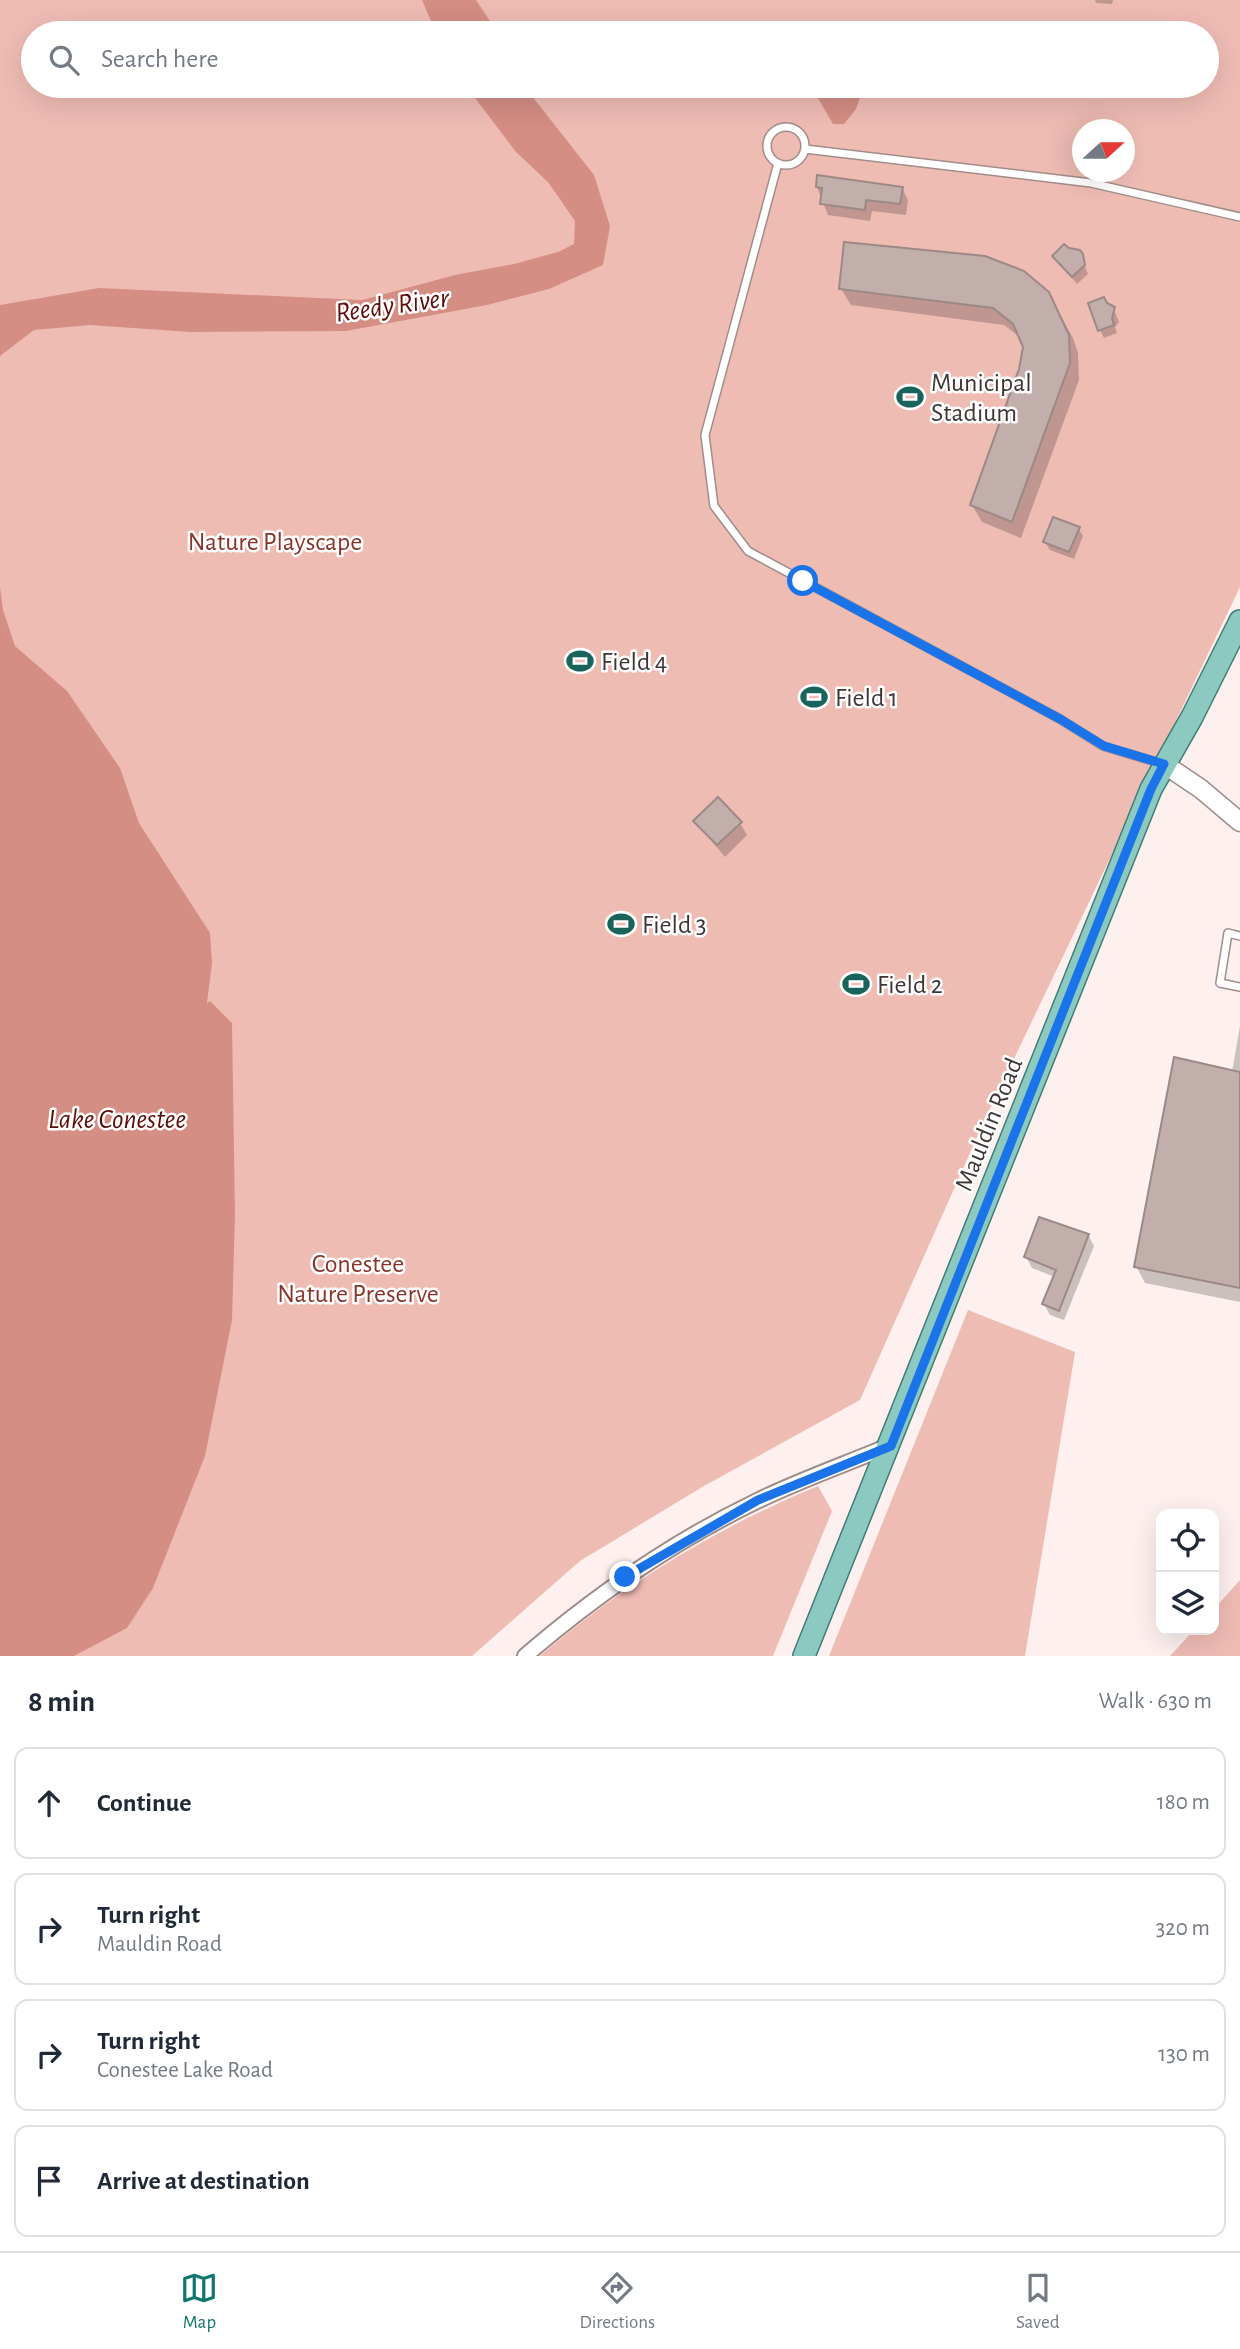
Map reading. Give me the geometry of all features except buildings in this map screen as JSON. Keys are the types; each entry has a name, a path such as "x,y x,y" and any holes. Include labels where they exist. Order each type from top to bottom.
{"main road":[{"name":"Mauldin Road","path":"804,1656 891,1446 1151,789 1240,621"}],"street":[{"path":"1164,764 1201,789 1240,822"},
{"path":"525,1656 586,1605 670,1548 758,1500 891,1446"}],"lane":[{"path":"787,126 797,130 804,138 805,149 795,163 778,163 770,156 767,146 769,136 777,129 787,126"},
{"path":"805,149 1091,183 1240,217"},
{"path":"778,163 705,435 714,506 748,551 1060,719 1104,746 1164,764"},
{"path":"1240,936 1228,933 1220,983 1240,987"}],"green space":[{"path":"0,0 1240,0 1240,587 986,1117 860,1400 704,1486 580,1561 472,1656 0,1656"},
{"path":"968,1310 1075,1352 1025,1656 829,1656"},
{"path":"818,1486 832,1511 773,1656 540,1656 605,1605 672,1560 743,1520"},
{"path":"1240,1580 1240,1656 1170,1656 1189,1635 1219,1635 1219,1603"}],"water":[{"path":"422,0 476,0 490,21 431,21"},
{"name":"Reedy River","path":"475,98 533,98 594,175 610,226 603,265 549,289 487,305 346,331 190,332 90,325 34,330 0,356 0,305 99,288 362,300 455,275 514,264 558,252 574,244 575,221 548,182 516,152"},
{"path":"818,98 860,98 856,109 844,124 833,124"},
{"name":"Lake Conestee","path":"0,587 3,610 15,646 67,691 120,768 139,823 210,933 212,963 207,1003 210,1001 232,1023 235,1214 232,1320 205,1456 153,1588 127,1628 74,1656 0,1656"}],"place":[{"name":"Municipal Stadium","path":"910,397"},
{"name":"Field 4","path":"580,661"},
{"name":"Field 1","path":"814,697"},
{"name":"Field 3","path":"621,924"},
{"name":"Field 2","path":"856,984"}],"route":[{"path":"625,1577 670,1548 758,1500 891,1446 1128,854 1151,789 1164,764 1104,746 1060,719 803,581"}],"park label":[{"name":"Nature Playscape","path":"275,541"},
{"name":"Conestee Nature Preserve","path":"358,1278"}]}
